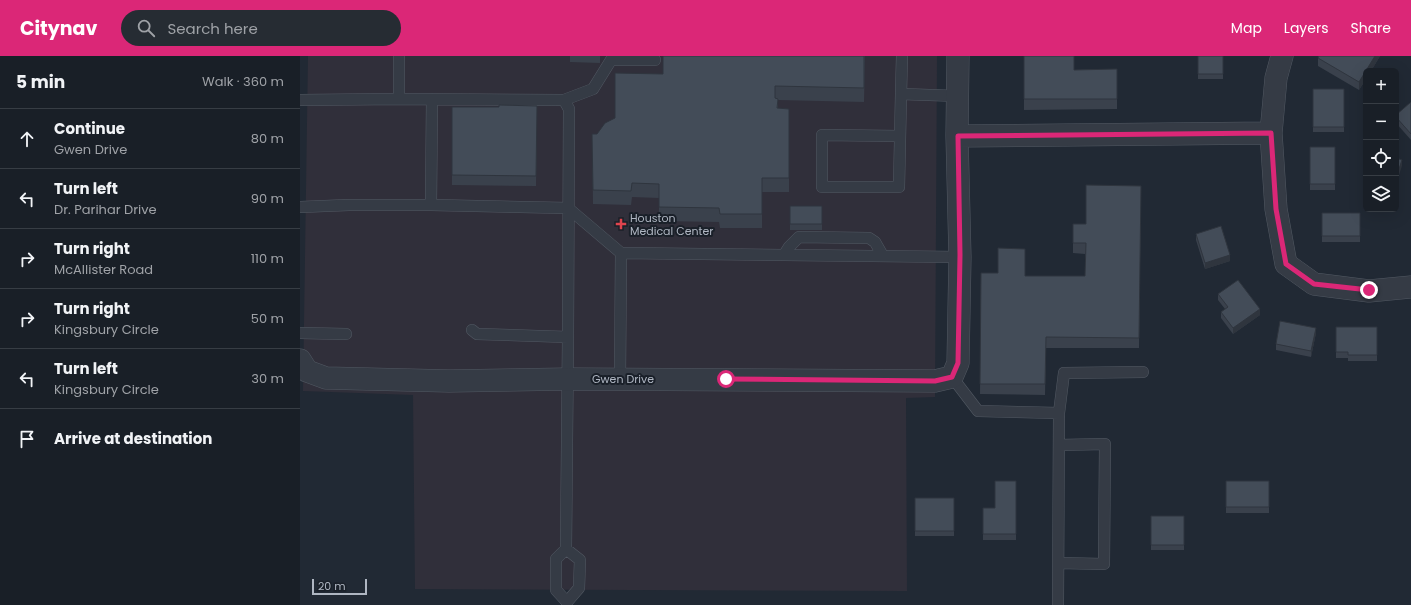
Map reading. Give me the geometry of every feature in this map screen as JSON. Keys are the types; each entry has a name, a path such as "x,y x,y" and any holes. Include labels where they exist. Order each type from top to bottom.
{"street":[{"path":"952,377 958,363 960,257 958,56"},
{"path":"1282,56 1276,78 1271,133 1276,209 1286,264 1314,284 1369,290 1411,287"},
{"path":"958,136 1271,133"},
{"name":"Gwen Drive","path":"300,360 307,371 326,378 449,381 620,379 935,381 952,377"}],"lane":[{"path":"399,56 399,99"},
{"path":"900,136 822,135 822,187 899,187 902,56"},
{"path":"300,100 564,100 594,89 611,60 655,60"},
{"path":"901,94 958,96"},
{"path":"431,205 432,99"},
{"path":"564,100 570,109 566,548 556,559 556,590 567,604 579,588 580,560 566,548"},
{"path":"300,207 349,205 431,205 568,208 621,253 960,257"},
{"path":"784,255 789,247 799,237 869,238 875,242 883,256"},
{"path":"620,379 621,253"},
{"path":"472,330 477,334 568,337"},
{"path":"300,333 346,334"},
{"path":"1058,605 1059,413 1064,373 1143,372"},
{"path":"952,377 978,412 1059,413"},
{"path":"1058,563 1104,564 1105,452 1105,444 1059,445"}],"shaded area":[{"name":"Houston Medical Center","path":"308,56 937,56 935,397 906,398 907,591 415,589 413,395 303,391"}],"building":[{"path":"663,56 864,56 864,88 775,86 775,98 778,99 777,108 789,109 789,178 762,178 762,214 720,214 719,208 659,207 659,184 632,183 631,191 593,190 592,134 597,134 605,123 615,118 615,73 663,74"},
{"path":"1024,56 1074,56 1074,70 1117,69 1117,99 1024,99"},
{"path":"1198,56 1223,56 1223,74 1198,74"},
{"path":"1319,56 1375,56 1368,68 1363,68 1363,76 1359,82 1318,58"},
{"path":"1313,89 1344,89 1344,127 1313,127"},
{"path":"1411,102 1411,134 1399,120 1399,112"},
{"path":"499,105 537,106 536,176 452,175 452,107 499,107"},
{"path":"1310,147 1335,147 1335,184 1310,184"},
{"path":"1399,159 1402,160 1399,169"},
{"path":"1086,185 1141,186 1139,338 1046,337 1045,384 980,384 981,273 998,273 998,248 1025,249 1025,276 1085,276 1086,243 1073,243 1073,224 1086,224"},
{"path":"790,206 822,206 822,224 790,224"},
{"path":"1322,213 1360,213 1360,236 1322,236"},
{"path":"1221,226 1230,255 1205,263 1196,234"},
{"path":"1238,280 1260,309 1233,328 1221,312 1228,307 1218,294"},
{"path":"1280,321 1316,328 1311,351 1276,344"},
{"path":"1336,327 1377,327 1377,355 1348,355 1348,352 1336,352"},
{"path":"995,481 1016,481 1016,534 983,534 983,508 995,508"},
{"path":"1226,481 1269,481 1269,507 1226,507"},
{"path":"915,498 954,498 954,531 915,531"},
{"path":"1151,516 1184,516 1184,545 1151,545"}],"place":[{"name":"Houston Medical Center","path":"621,224"}],"route":[{"path":"726,379 935,381 952,377 958,363 960,255 958,136 1271,133 1276,209 1286,264 1314,284 1369,290"}]}
